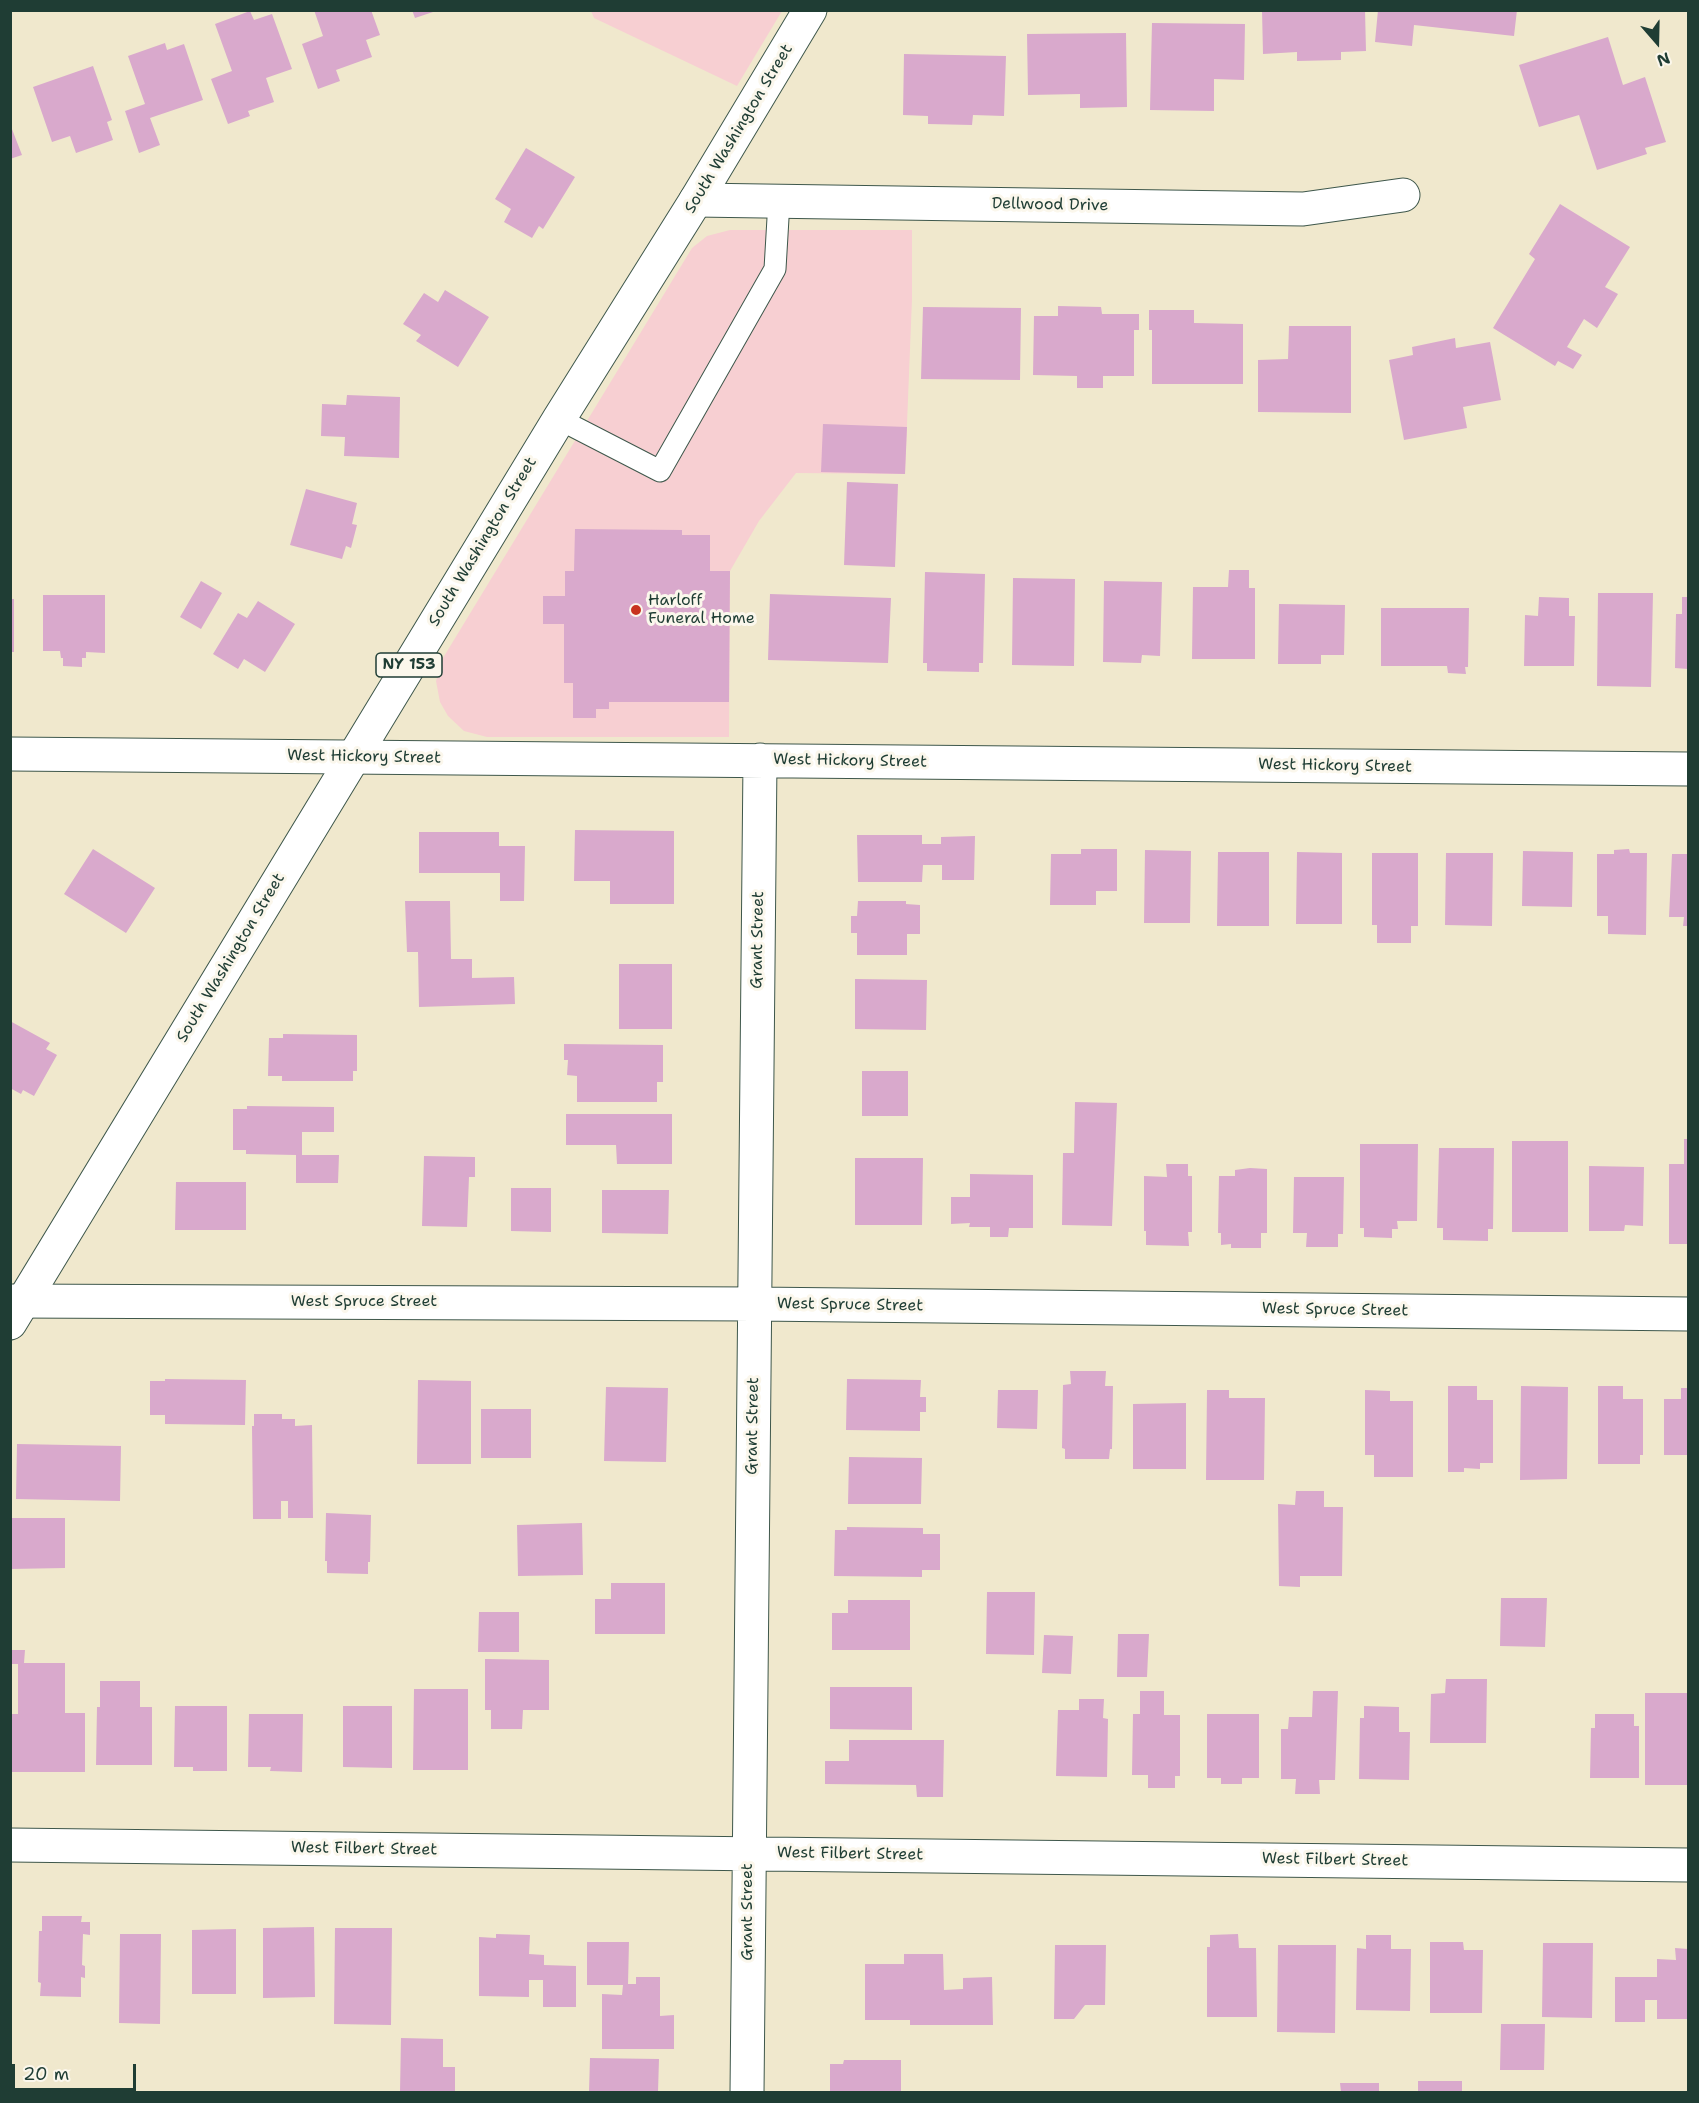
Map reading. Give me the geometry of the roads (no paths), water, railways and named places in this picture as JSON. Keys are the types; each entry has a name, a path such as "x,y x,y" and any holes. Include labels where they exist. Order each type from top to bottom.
{"street":[{"name":"South Washington Street","path":"15,1308 558,418 696,200 810,10"},
{"name":"Dellwood Drive","path":"696,200 1303,209 1403,195"},
{"name":"West Hickory Street","path":"10,754 1689,770"},
{"name":"Grant Street","path":"747,2092 760,760"},
{"name":"West Spruce Street","path":"15,1308 755,1304 1689,1314"},
{"name":"West Filbert Street","path":"10,1845 1689,1865"}],"lane":[{"path":"558,418 660,471 775,270 779,201"}],"place":[{"name":"Harloff Funeral Home","path":"636,610"}]}
